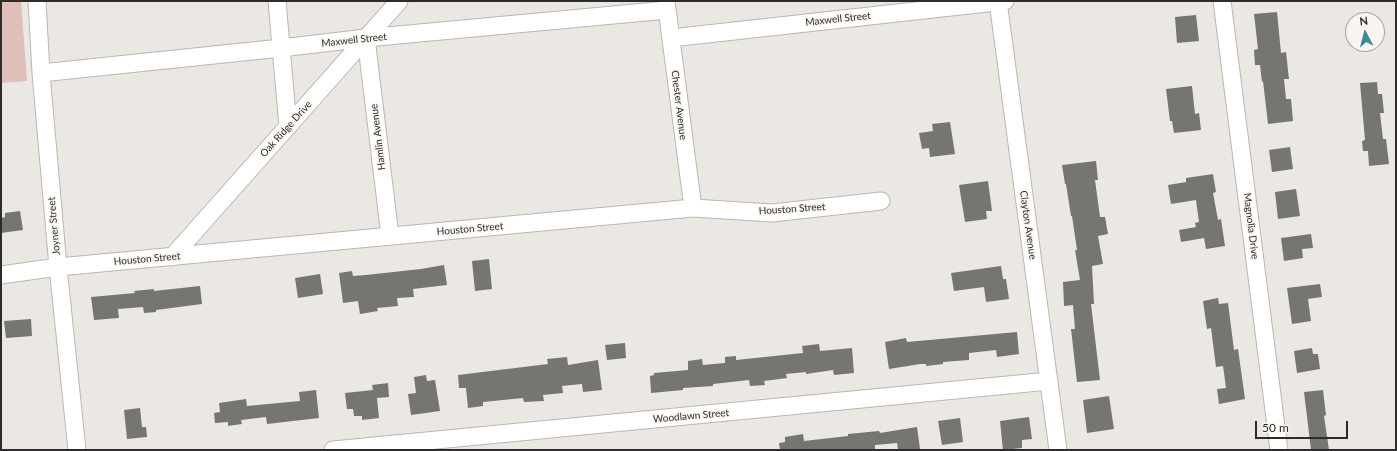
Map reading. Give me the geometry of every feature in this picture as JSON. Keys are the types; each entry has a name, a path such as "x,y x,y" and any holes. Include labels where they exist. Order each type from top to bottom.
{"street":[{"name":"Joyner Street","path":"37,1 41,72 58,267 77,450"},
{"path":"278,1 288,127"},
{"name":"Oak Ridge Drive","path":"172,257 399,1"},
{"name":"Clayton Avenue","path":"998,1 1058,450"},
{"name":"Maxwell Street","path":"671,38 1005,1"},
{"name":"Magnolia Drive","path":"1222,1 1279,450"},
{"name":"Maxwell Street","path":"41,72 282,48 666,6"},
{"name":"Chester Avenue","path":"666,6 693,208"},
{"name":"Hamlin Avenue","path":"366,38 390,236"},
{"name":"Houston Street","path":"1,274 58,267 693,208 772,213 881,201"},
{"name":"Woodlawn Street","path":"333,450 1049,381"}],"shaded area":[{"path":"1,1 21,1 27,81 1,83"}],"building":[{"path":"1277,12 1281,53 1286,52 1289,79 1284,79 1286,99 1291,99 1293,121 1268,124 1260,65 1255,65 1254,50 1258,49 1254,14"},
{"path":"1196,15 1199,41 1177,43 1175,17"},
{"path":"1377,82 1378,94 1382,94 1384,113 1380,113 1383,139 1386,139 1389,164 1369,166 1368,151 1363,151 1362,141 1365,140 1360,83"},
{"path":"1192,86 1195,114 1199,113 1201,130 1174,133 1172,121 1170,121 1166,89"},
{"path":"950,122 955,154 930,157 929,148 922,149 919,133 933,131 932,124"},
{"path":"1290,147 1293,169 1272,172 1269,150"},
{"path":"1096,161 1098,180 1095,180 1100,217 1105,217 1108,234 1098,236 1103,264 1092,266 1094,304 1091,304 1100,380 1077,382 1071,329 1075,329 1073,305 1064,306 1063,282 1080,280 1075,250 1077,250 1072,216 1062,165"},
{"path":"1213,174 1216,192 1213,193 1218,220 1221,219 1225,246 1206,249 1204,238 1181,242 1179,230 1196,227 1195,223 1199,222 1196,200 1171,204 1168,185 1186,182 1186,178"},
{"path":"988,181 992,211 986,211 987,219 965,222 959,185"},
{"path":"1296,189 1300,216 1278,219 1275,192"},
{"path":"20,211 23,230 1,233 1,218 5,217 5,213"},
{"path":"1311,234 1313,248 1302,249 1303,258 1284,261 1281,238"},
{"path":"489,259 492,289 475,291 472,261"},
{"path":"444,265 447,285 413,289 414,297 397,298 398,306 377,308 378,311 360,314 358,301 343,303 339,273 352,271 353,276 421,269"},
{"path":"1001,266 1003,279 1006,279 1009,299 986,302 984,287 954,291 951,273"},
{"path":"320,274 323,294 298,298 295,278"},
{"path":"1320,284 1322,297 1308,299 1311,321 1292,324 1287,288"},
{"path":"200,286 202,304 144,313 143,307 118,309 119,318 94,320 91,297 135,293 134,291 154,289 154,291"},
{"path":"1218,298 1219,304 1228,303 1234,350 1238,349 1245,399 1219,404 1217,389 1226,388 1223,366 1216,367 1211,328 1207,329 1203,301"},
{"path":"31,319 32,336 6,338 4,321"},
{"path":"1017,332 1019,354 997,357 996,350 969,353 969,360 943,362 943,364 926,366 926,364 920,364 889,369 885,342 906,338 907,342"},
{"path":"625,343 626,358 607,360 605,345"},
{"path":"819,344 820,351 852,348 854,373 834,375 833,370 806,374 806,372 786,374 787,378 764,381 765,385 750,386 749,380 713,384 713,386 683,388 683,390 651,393 650,376 654,375 654,373 688,370 688,361 702,359 703,365 725,363 725,357 736,356 736,360 803,353 802,346"},
{"path":"1312,348 1313,354 1318,354 1320,369 1297,373 1294,351"},
{"path":"567,357 568,365 598,360 602,390 583,392 582,384 562,386 563,393 543,395 544,401 524,402 523,398 483,402 483,406 468,408 466,388 459,388 458,375 548,364 547,359"},
{"path":"426,375 427,381 435,380 440,411 411,415 408,394 416,393 414,377"},
{"path":"388,383 389,397 377,398 379,418 362,420 362,416 354,416 353,409 347,409 345,393 373,390 372,385"},
{"path":"316,390 319,418 267,424 266,417 241,420 242,424 228,426 228,422 215,423 214,413 220,412 219,403 246,399 247,406 300,401 299,392"},
{"path":"1323,390 1326,415 1324,416 1329,450 1311,450 1304,392"},
{"path":"1109,396 1114,429 1087,433 1083,400"},
{"path":"140,408 142,427 146,427 147,437 127,439 124,410"},
{"path":"1029,417 1032,439 1022,440 1022,448 1003,450 1000,421"},
{"path":"960,418 963,442 942,445 938,421"},
{"path":"917,427 920,449 898,450 897,443 875,445 875,450 780,450 779,443 785,442 785,437 803,434 804,441 848,436 848,434 879,431 880,433"}]}
